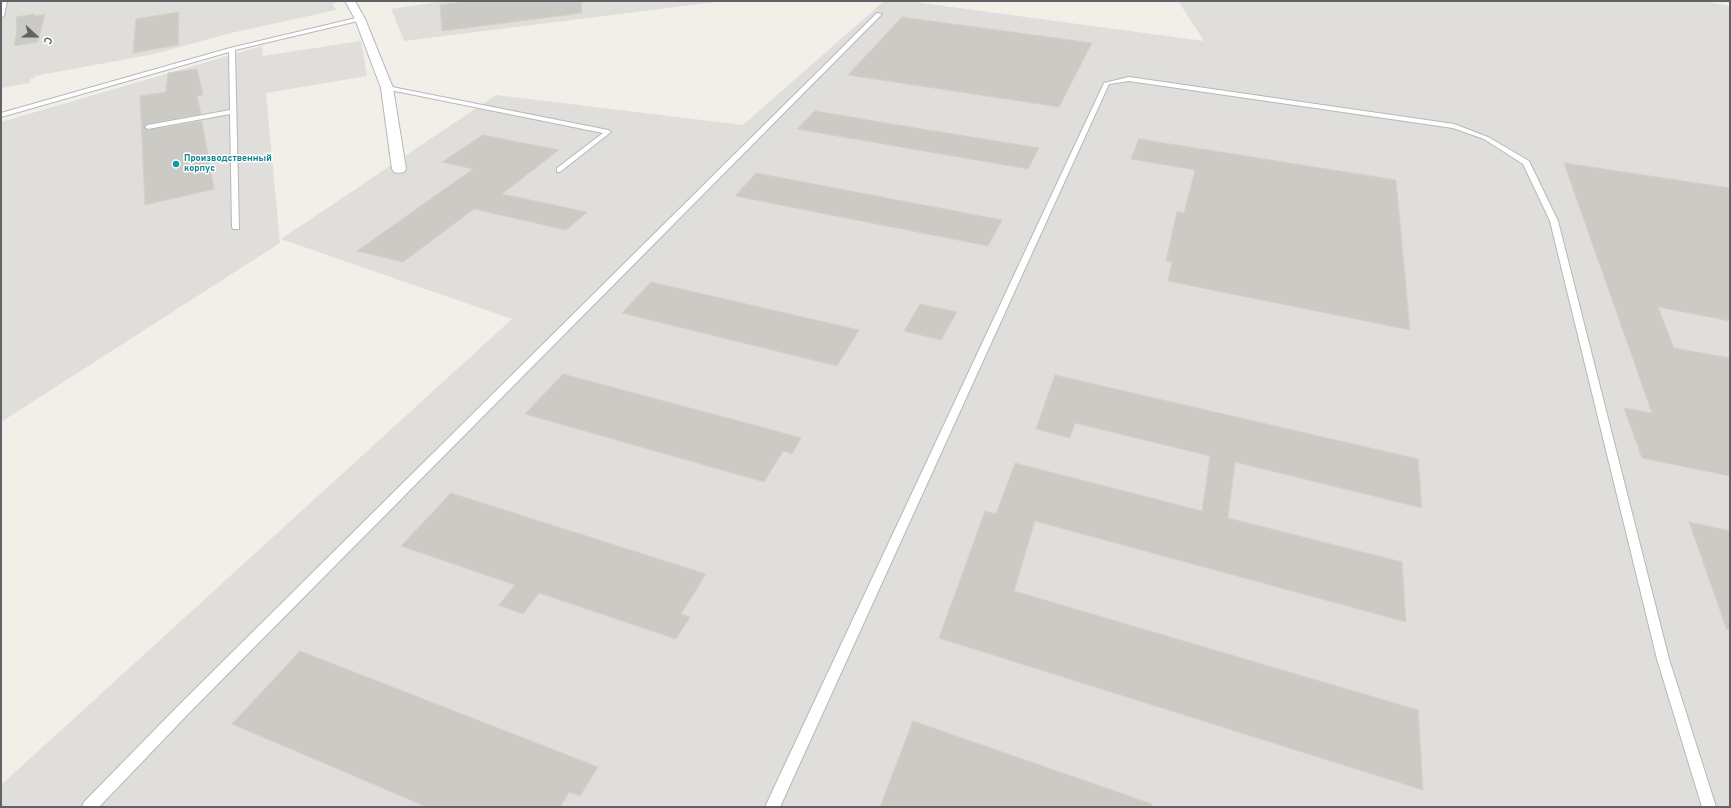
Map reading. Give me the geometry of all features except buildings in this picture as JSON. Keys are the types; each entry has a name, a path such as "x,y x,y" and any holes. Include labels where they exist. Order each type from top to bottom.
{"street":[{"path":"350,1 360,19 387,88 399,169"}],"lane":[{"path":"1,16 4,1"},
{"path":"89,807 184,708 879,14"},
{"path":"1,115 232,49 360,19"},
{"path":"232,49 236,227"},
{"path":"772,807 1106,83 1128,79 1454,126 1486,138 1526,163 1554,221 1662,659 1709,807"},
{"path":"387,88 608,132 560,170"},
{"path":"148,127 234,111"}],"shaded area":[{"path":"1,1 342,1 332,4 336,10 231,33 154,54 35,76 34,78 30,79 30,83 1,88"},
{"path":"445,1 724,1 404,41 391,9"},
{"path":"884,1 907,1 1204,41 1178,1 1702,1 1730,6 1730,807 1,807 1,785 512,319 281,239 496,95 743,125"},
{"path":"361,41 367,76 266,93 280,243 1,422 1,122 262,46 263,56"}],"place":[{"name":"Производственный корпус","path":"176,164"}]}
